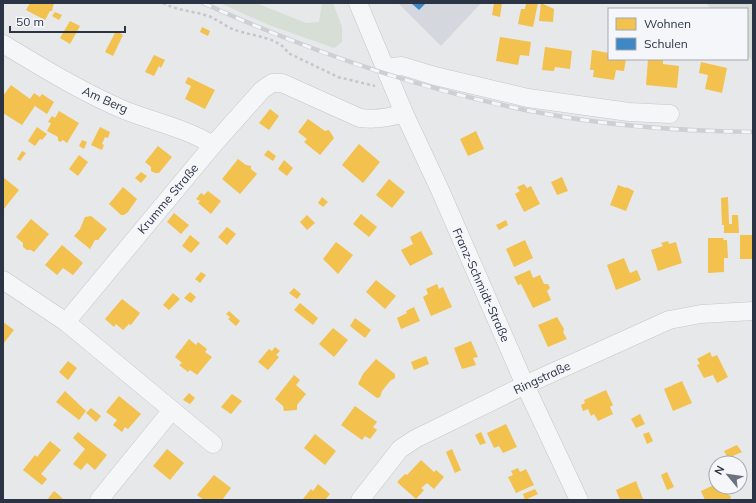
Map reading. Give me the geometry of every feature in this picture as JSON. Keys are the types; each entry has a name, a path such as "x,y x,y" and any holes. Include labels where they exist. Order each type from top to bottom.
{"street":[{"name":"Franz-Schmidt-Straße","path":"358,3 404,113 440,190 525,385 579,500"},
{"name":"Am Berg","path":"3,44 72,86 125,110 196,135 213,145"},
{"path":"386,68 402,66 435,76 528,98 629,112 670,114"},
{"name":"Krumme Straße","path":"66,322 213,145 262,90 272,83 282,83 360,118 374,120 390,118 404,113"},
{"path":"3,280 66,322 213,444"},
{"name":"Ringstraße","path":"360,500 400,449 416,439 525,385 669,320 701,314 753,311"},
{"path":"99,500 172,410"}],"path":[{"path":"163,3 174,8 210,17 235,30 276,42 285,47 288,53 334,75 375,86"}],"shaded area":[{"path":"220,3 256,3 306,23 319,22 322,3 333,3 342,27 342,42 334,48 269,25"},
{"path":"398,3 481,3 441,46"},
{"path":"706,3 753,3 753,62 748,56 748,8 710,8"}],"building: Wohnen":[{"path":"30,3 54,3 52,11 50,11 45,20 26,10"},
{"path":"494,3 502,3 500,17 492,15"},
{"path":"526,3 538,3 533,27 518,24 521,9 525,9"},
{"path":"541,3 554,9 553,22 539,21"},
{"path":"55,12 62,15 59,20 52,16"},
{"path":"70,21 80,26 70,44 60,38"},
{"path":"202,27 210,31 208,36 200,32"},
{"path":"116,31 123,35 113,56 105,52"},
{"path":"500,37 531,42 529,56 520,55 518,65 496,61"},
{"path":"545,47 572,51 570,69 555,67 554,71 542,70"},
{"path":"592,50 608,53 608,60 626,60 624,71 616,70 614,80 593,77 594,70 590,70"},
{"path":"154,55 165,60 161,68 159,66 154,76 145,72"},
{"path":"648,60 663,60 663,64 679,66 677,88 646,85"},
{"path":"701,62 727,68 722,93 705,89 708,75 699,73"},
{"path":"188,77 215,90 205,109 185,99 191,86 185,83"},
{"path":"11,85 30,99 34,93 40,97 42,94 54,102 47,114 35,106 39,100 22,125 3,113 3,96"},
{"path":"270,109 279,116 269,130 259,123"},
{"path":"59,111 79,123 67,143 63,140 60,142 58,137 47,131 51,123 48,122 52,116 55,118"},
{"path":"308,119 325,131 329,130 334,138 320,155 304,142 307,139 298,132"},
{"path":"37,127 47,134 42,140 40,139 35,146 28,141"},
{"path":"100,127 110,132 108,138 105,137 102,144 104,145 102,150 91,145"},
{"path":"476,131 484,149 468,156 460,139"},
{"path":"82,140 87,142 84,149 79,146"},
{"path":"359,144 380,162 363,183 342,165"},
{"path":"158,146 172,157 159,173 155,173 151,171 151,167 145,162"},
{"path":"268,150 276,156 273,161 264,155"},
{"path":"22,151 26,153 20,161 17,159"},
{"path":"79,155 88,162 78,176 69,169"},
{"path":"238,159 246,165 251,166 251,169 257,174 240,194 222,179"},
{"path":"284,160 293,168 287,176 278,169"},
{"path":"141,172 147,176 141,183 135,178"},
{"path":"3,177 19,190 3,210"},
{"path":"562,177 568,191 557,195 551,182"},
{"path":"389,179 405,192 392,208 376,195"},
{"path":"524,184 527,188 531,186 540,204 524,212 515,194 520,191 517,187"},
{"path":"618,185 634,191 626,211 610,205"},
{"path":"123,187 137,199 128,212 121,215 109,204"},
{"path":"208,191 221,201 211,214 198,203 200,201 196,199 201,193 204,195"},
{"path":"322,197 328,202 323,207 318,203"},
{"path":"728,197 729,224 732,224 732,215 738,215 739,233 724,233 724,225 722,225 721,198"},
{"path":"174,213 189,225 181,234 167,222"},
{"path":"361,214 377,227 369,237 353,224"},
{"path":"307,215 315,223 307,230 300,222"},
{"path":"91,216 107,229 98,240 95,240 90,249 74,236 80,229 85,217"},
{"path":"31,219 49,234 34,252 23,247 23,243 16,237"},
{"path":"506,220 508,225 499,230 496,225"},
{"path":"227,227 236,234 227,245 218,237"},
{"path":"421,231 433,254 410,266 401,250 413,244 410,237"},
{"path":"190,235 200,243 191,253 182,246"},
{"path":"740,235 753,235 753,259 740,259"},
{"path":"708,238 724,238 723,240 727,240 728,258 724,258 724,272 708,273"},
{"path":"525,240 533,258 514,267 506,249"},
{"path":"668,241 669,244 676,242 682,263 658,271 651,250 663,246 661,243"},
{"path":"336,242 353,255 338,274 323,259"},
{"path":"62,245 83,263 73,275 63,268 57,275 45,265"},
{"path":"624,258 630,273 637,270 641,280 616,290 607,265"},
{"path":"530,270 533,278 540,275 544,284 548,284 550,288 547,291 551,300 533,308 521,284 518,285 514,277"},
{"path":"201,272 206,275 200,283 195,279"},
{"path":"376,280 396,296 385,309 366,292"},
{"path":"437,284 439,289 443,287 452,307 431,316 423,297 428,294 426,289"},
{"path":"294,288 301,294 297,299 289,293"},
{"path":"190,292 196,297 191,303 184,298"},
{"path":"173,293 180,299 169,310 163,305"},
{"path":"122,299 140,313 131,325 129,324 123,330 116,324 114,327 105,319"},
{"path":"300,303 318,318 313,325 294,310"},
{"path":"414,307 420,321 401,329 397,318 407,313 406,311"},
{"path":"229,311 240,321 236,326 228,319 230,317 226,314"},
{"path":"557,317 564,329 563,332 567,339 548,347 538,325"},
{"path":"355,318 371,330 365,338 350,326"},
{"path":"3,322 14,330 3,344"},
{"path":"333,328 348,340 334,357 319,344"},
{"path":"189,339 196,345 198,342 207,349 205,352 212,357 197,375 190,370 188,372 179,365 182,363 175,357"},
{"path":"471,341 478,357 473,358 476,365 462,369 454,348"},
{"path":"275,347 280,351 276,355 279,357 268,370 258,362 269,349 272,351"},
{"path":"710,352 712,357 717,355 728,377 717,383 713,375 704,378 697,365 700,364 697,359"},
{"path":"426,356 429,364 414,370 411,362"},
{"path":"376,359 395,374 395,378 390,381 382,391 380,397 377,398 358,384 363,374"},
{"path":"68,361 77,368 68,380 59,372"},
{"path":"294,375 300,380 296,385 306,394 297,405 297,410 284,411 283,406 275,399"},
{"path":"682,381 692,403 673,411 664,389"},
{"path":"606,390 613,405 610,407 613,414 598,421 594,414 591,416 588,409 583,411 581,405 585,403 584,400"},
{"path":"65,391 86,411 79,420 56,402"},
{"path":"189,393 195,398 190,404 183,400"},
{"path":"232,394 242,401 231,414 221,407"},
{"path":"119,396 141,414 128,429 125,427 122,432 113,425 117,420 106,412"},
{"path":"355,406 377,422 373,427 377,430 370,439 365,436 362,440 341,425"},
{"path":"91,408 101,416 96,422 86,413"},
{"path":"640,414 645,424 636,428 631,419"},
{"path":"506,424 517,447 503,453 499,446 494,448 487,433"},
{"path":"78,432 107,455 95,470 87,463 81,470 73,464 85,449 73,438"},
{"path":"481,432 486,443 480,445 475,435"},
{"path":"649,432 653,441 647,444 643,434"},
{"path":"315,434 336,451 325,465 304,448"},
{"path":"50,441 61,450 41,474 47,479 42,485 23,470 35,455 37,457"},
{"path":"737,445 742,452 735,455 726,455 724,451"},
{"path":"167,449 184,463 170,480 153,466"},
{"path":"452,449 461,470 455,473 446,452"},
{"path":"421,460 434,472 436,470 444,477 434,489 427,483 421,488 424,490 416,499 397,482 405,474 407,475"},
{"path":"518,468 520,472 526,469 534,485 516,493 508,477 513,475 511,471"},
{"path":"667,472 674,487 667,490 661,475"},
{"path":"214,475 231,488 222,500 204,500 197,495"},
{"path":"636,481 643,499 620,500 616,490"},
{"path":"318,484 330,494 325,500 302,500 311,489 313,491"},
{"path":"708,488 708,495 731,496 730,500 705,500 701,491"},
{"path":"535,489 538,494 525,500 523,494"},
{"path":"54,491 59,495 64,500 47,500"}],"building: Schulen":[{"path":"411,3 426,3 419,10"}],"railway":[{"path":"203,3 243,21 324,53 408,80 493,103 590,121 671,129 753,132"}]}
